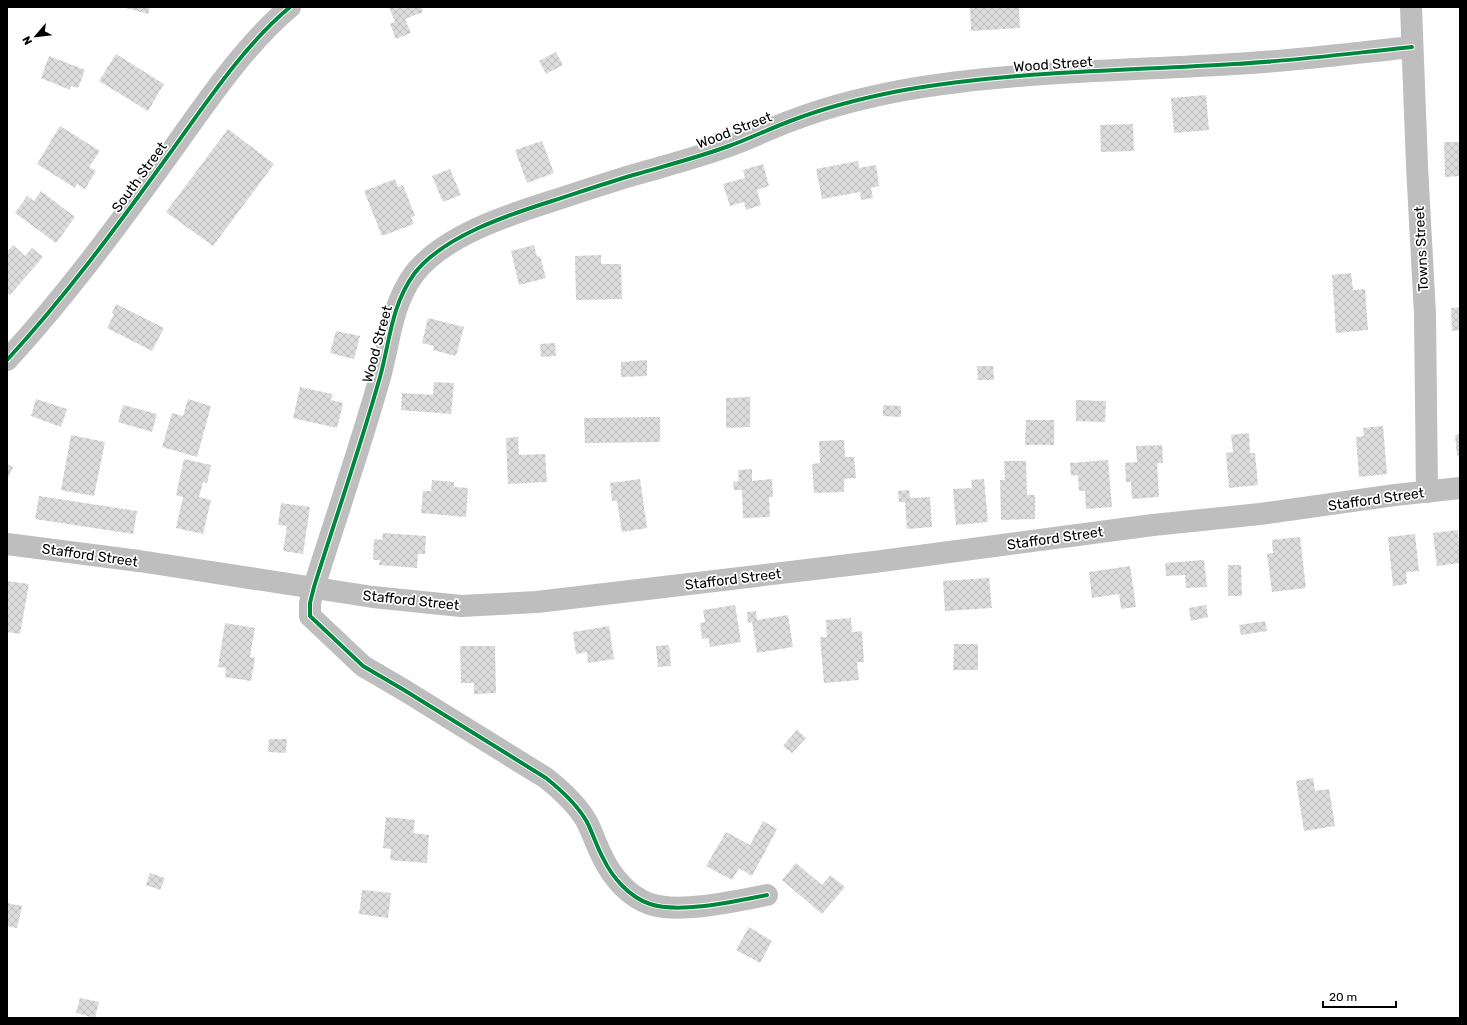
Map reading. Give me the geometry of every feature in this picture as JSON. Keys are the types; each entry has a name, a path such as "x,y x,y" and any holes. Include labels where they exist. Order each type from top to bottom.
{"street":[{"name":"South Street","path":"7,360 35,330 75,281 150,181 215,90 250,47 290,7"},
{"name":"Towns Street","path":"1411,7 1425,314 1427,492"},
{"name":"Wood Street","path":"768,895 722,903 665,907 649,904 635,896 611,873 602,857 587,821 562,791 546,778 363,666 310,616 310,603 314,587 380,374 389,332 401,297 417,271 433,255 475,230 502,218 729,146 821,110 858,100 936,85 973,80 1115,70 1240,64 1412,46"},
{"name":"Stafford Street","path":"7,544 372,596 461,606 537,602 874,562 1153,525 1260,514 1460,488"}],"building":[{"path":"122,7 150,7 148,14"},
{"path":"389,7 421,7 423,12 405,19 411,33 396,39 390,24 395,22"},
{"path":"970,7 1019,7 1020,28 971,31"},
{"path":"556,52 563,65 546,74 539,61"},
{"path":"116,54 164,84 148,111 99,81"},
{"path":"49,56 85,70 78,88 71,86 70,90 41,78"},
{"path":"1206,95 1209,130 1174,133 1171,98"},
{"path":"1133,124 1134,151 1101,152 1100,125"},
{"path":"60,126 100,151 89,167 96,171 85,189 77,184 75,188 37,164"},
{"path":"228,129 274,164 213,246 166,212"},
{"path":"542,141 554,173 527,183 515,150"},
{"path":"1444,142 1460,142 1460,176 1445,177"},
{"path":"858,161 859,168 876,165 879,186 871,188 873,198 861,200 860,192 822,199 816,169"},
{"path":"763,164 769,186 757,190 761,205 746,210 744,202 730,206 723,184 745,178 743,170"},
{"path":"450,169 461,195 443,202 432,176"},
{"path":"395,179 398,187 403,185 415,216 411,217 414,224 382,236 364,191"},
{"path":"41,191 75,217 56,243 15,213 27,196 34,201"},
{"path":"13,245 25,256 32,248 43,257 10,295 7,293 7,252"},
{"path":"534,245 537,257 540,256 546,278 519,285 511,251"},
{"path":"601,255 601,264 621,264 622,299 576,300 575,256"},
{"path":"1351,273 1353,290 1365,289 1368,330 1336,333 1332,275"},
{"path":"116,304 164,328 152,351 107,328 114,314 112,313"},
{"path":"1460,307 1460,330 1452,331 1451,308"},
{"path":"428,318 464,327 456,356 433,350 434,346 422,343"},
{"path":"336,331 360,336 354,359 330,353"},
{"path":"555,343 556,356 541,357 540,344"},
{"path":"647,360 647,376 621,377 621,362"},
{"path":"977,366 993,366 994,380 978,380"},
{"path":"434,382 454,383 451,414 401,410 402,393 433,395"},
{"path":"300,387 332,394 331,400 343,403 337,428 293,418"},
{"path":"750,397 750,427 726,428 726,398"},
{"path":"36,399 67,409 61,427 31,416"},
{"path":"188,399 211,406 197,457 162,447 172,413 183,416"},
{"path":"1076,400 1106,401 1105,422 1076,421"},
{"path":"123,405 157,414 152,432 118,422"},
{"path":"883,405 901,406 901,417 883,416"},
{"path":"660,417 660,442 585,443 584,418"},
{"path":"1026,420 1054,420 1054,445 1025,445"},
{"path":"1383,426 1387,474 1359,477 1356,437 1364,436 1363,428"},
{"path":"1249,433 1250,453 1255,453 1258,485 1229,488 1226,453 1233,452 1231,435"},
{"path":"1460,434 1460,455 1457,456 1455,435"},
{"path":"71,435 105,442 94,496 61,490"},
{"path":"518,437 519,455 545,454 547,482 508,484 506,438"},
{"path":"844,440 845,457 854,457 856,478 844,479 844,492 814,493 812,464 820,463 819,441"},
{"path":"1162,445 1163,463 1157,463 1159,497 1132,499 1131,482 1126,482 1125,463 1137,462 1136,446"},
{"path":"184,459 211,465 207,483 203,482 199,497 211,500 203,534 176,528 183,497 176,495"},
{"path":"1108,460 1112,507 1086,509 1085,491 1079,491 1078,475 1071,476 1070,463"},
{"path":"1004,461 1026,461 1027,495 1035,495 1035,519 1001,520 1000,480 1005,480"},
{"path":"7,464 13,467 7,480"},
{"path":"752,469 752,481 772,479 773,497 769,497 770,517 743,518 742,490 734,490 733,482 739,481 738,470"},
{"path":"640,479 647,528 622,532 617,501 612,501 610,483"},
{"path":"984,479 988,522 956,525 953,489 972,488 971,480"},
{"path":"432,480 454,482 454,487 468,488 466,517 421,513 423,491 431,491"},
{"path":"909,490 910,498 930,497 932,527 907,529 905,502 899,502 898,491"},
{"path":"39,496 137,511 133,534 35,519"},
{"path":"281,503 310,507 303,554 283,551 287,526 278,525"},
{"path":"1458,530 1460,563 1437,566 1433,533"},
{"path":"383,533 426,536 425,554 418,554 417,568 379,565 380,560 373,560 374,539 382,540"},
{"path":"1415,534 1419,571 1406,572 1407,584 1393,586 1388,537"},
{"path":"1300,537 1306,588 1272,592 1267,554 1273,553 1272,540"},
{"path":"1204,560 1207,587 1186,588 1185,575 1166,576 1165,563"},
{"path":"1228,565 1241,565 1242,596 1228,596"},
{"path":"1130,566 1136,607 1121,609 1119,594 1092,598 1089,572"},
{"path":"989,578 992,608 945,611 943,581"},
{"path":"7,581 29,584 20,634 7,632"},
{"path":"735,605 741,642 710,647 708,638 702,639 700,623 705,622 703,610"},
{"path":"1206,605 1208,617 1191,621 1189,608"},
{"path":"756,611 757,620 788,615 793,647 757,653 752,622 748,623 747,612"},
{"path":"851,618 852,632 862,631 864,662 857,662 859,680 824,683 820,637 827,637 826,620"},
{"path":"1265,621 1267,631 1241,635 1239,625"},
{"path":"225,623 255,628 250,657 255,658 251,681 225,677 226,668 218,667"},
{"path":"609,626 614,659 588,663 587,652 576,654 573,632"},
{"path":"954,644 978,644 978,670 953,670"},
{"path":"669,645 671,666 658,667 656,646"},
{"path":"460,646 495,646 496,693 474,694 474,683 461,683"},
{"path":"797,730 806,738 792,753 783,746"},
{"path":"269,739 287,739 286,753 268,752"},
{"path":"1313,778 1315,791 1329,789 1335,826 1304,831 1296,781"},
{"path":"386,817 415,820 413,833 429,835 427,863 390,860 391,849 383,848"},
{"path":"763,821 777,829 752,876 739,868 732,880 706,866 726,832 750,845"},
{"path":"796,863 822,885 830,875 845,887 822,914 782,880"},
{"path":"150,873 165,878 160,890 146,885"},
{"path":"362,890 391,893 388,918 359,914"},
{"path":"7,903 22,906 17,928 7,926"},
{"path":"749,927 772,941 760,963 736,950"},
{"path":"80,998 99,1002 95,1018 76,1013"}],"cycle path":[{"path":"7,360 49,312 89,262 223,79 255,41 290,7"},
{"path":"767,895 708,906 677,908 662,907 650,904 635,897 622,886 611,872 583,815 574,803 557,787 546,778 363,666 310,616 310,603 314,587 372,404 380,377 392,324 400,299 414,274 426,261 442,249 477,228 497,220 626,177 718,150 785,123 845,103 899,91 982,79 1256,63 1412,47"}]}
